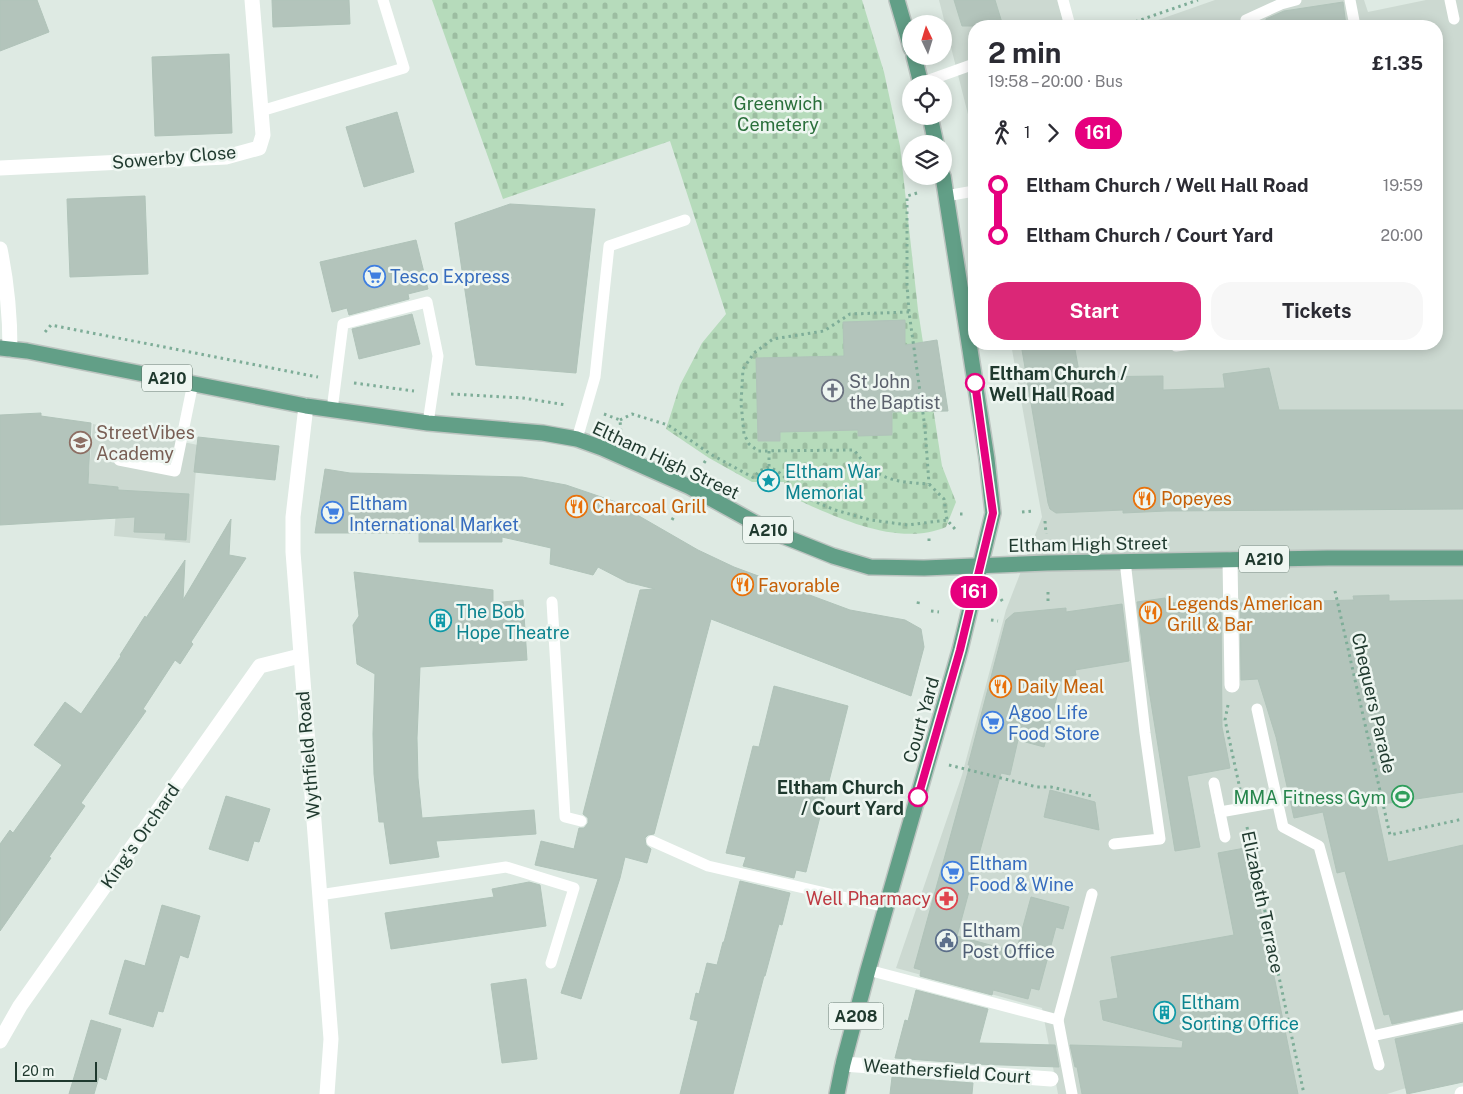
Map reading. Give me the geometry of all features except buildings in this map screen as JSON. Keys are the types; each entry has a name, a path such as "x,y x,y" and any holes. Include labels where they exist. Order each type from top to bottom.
{"main road":[{"path":"897,0 902,17"},
{"name":"A208","path":"944,185 968,337"},
{"name":"Eltham High Street","path":"5,349 193,383 306,406 428,423 543,433 576,439 602,448 690,488 768,530 833,556 870,567 924,568 1125,561 1463,558"},
{"name":"A208","path":"970,350 987,459 993,513 980,566"},
{"name":"Court Yard","path":"838,1094 843,1064 868,970 960,650 980,566"}],"street":[{"name":"Sowerby Close","path":"0,168 226,157 259,148 263,135 252,0"},
{"path":"0,249 5,273 10,318 5,349"},
{"name":"Wythfield Road","path":"306,406 293,517 293,552 331,1040 332,1093"},
{"path":"1230,560 1232,684"},
{"name":"King's Orchard","path":"0,1041 20,1006 260,666 300,656"},
{"name":"Weathersfield Court","path":"843,1064 1051,1079"}],"lane":[{"path":"261,111 404,68 382,0"},
{"path":"1063,0 1068,20"},
{"path":"1246,20 1281,4 1296,0"},
{"path":"1350,0 1354,20"},
{"path":"1450,0 1454,19"},
{"path":"943,75 968,66"},
{"path":"946,196 968,192"},
{"path":"576,439 595,377 610,246 685,220"},
{"path":"332,410 343,324 427,302 438,356 428,423"},
{"path":"118,460 175,471 193,383"},
{"path":"1114,844 1160,839 1125,561"},
{"path":"552,602 565,817 581,821"},
{"path":"1257,708 1283,827 1319,846 1379,1065"},
{"path":"1214,783 1225,838"},
{"path":"1220,812 1278,802"},
{"path":"652,841 708,866 886,908"},
{"path":"319,895 506,867 574,888 551,962"},
{"path":"1072,1094 1058,1020 1092,894"},
{"path":"868,970 1058,1020"},
{"path":"1372,1036 1463,1016"}],"path":[{"path":"1140,20 1198,0"},
{"path":"917,194 907,196 907,286 925,428 929,484"},
{"path":"909,312 850,314 824,331 773,339 754,353 743,369 741,403 744,434 750,444 758,451 854,450 863,462 879,475 902,482 929,484 944,499 947,520 955,530"},
{"path":"620,420 632,414 668,425 712,455 754,478 759,471 769,467 783,474 792,492 835,510 871,520 908,526 947,520"},
{"path":"769,451 769,467"},
{"path":"1022,512 1034,511"},
{"path":"672,520 676,513"},
{"path":"960,514 965,514"},
{"path":"1045,521 1046,534"},
{"path":"929,542 930,537"},
{"name":"Chequers Parade","path":"1335,591 1390,835 1463,820"},
{"path":"1048,592 1048,601"},
{"path":"918,604 919,598"},
{"path":"1001,599 1004,604"},
{"path":"931,611 939,612"},
{"path":"992,620 998,621"},
{"name":"Elizabeth Terrace","path":"1232,684 1225,720 1304,1094"},
{"path":"929,760 1037,787 1051,787 1092,796"}],"shaded area":[{"path":"939,0 1057,0 1063,20 968,20 968,114 952,51 952,15 943,15"},
{"path":"1215,0 1364,0 1368,12 1426,0 1463,0 1463,1070 1387,1094 1058,1094 1042,1008 896,968 962,775 1006,610 1042,517 1012,350 1443,350 1443,20 1158,20"},
{"path":"93,424 198,445 190,543 114,536 118,487 88,485"}],"green space":[{"name":"Greenwich Cemetery","path":"432,0 862,0 884,72 900,146 902,185 904,185 918,310 942,466 956,502 946,527 927,533 907,534 887,532 846,520 789,496 784,482 752,482 709,458 666,429 680,385 702,343 726,314 670,141 503,199"}],"bus line":[{"name":"161","path":"918,797 960,650 993,513 975,383"}],"place":[{"name":"Tesco Express","path":"374,276"},
{"name":"Eltham Church / Well Hall Road","path":"975,383"},
{"name":"St John the Baptist","path":"833,391"},
{"name":"StreetVibes Academy","path":"80,442"},
{"name":"Eltham War Memorial","path":"769,481"},
{"name":"Popeyes","path":"1145,498"},
{"name":"Charcoal Grill","path":"576,506"},
{"name":"Eltham International Market","path":"333,513"},
{"name":"Favorable","path":"742,585"},
{"name":"Legends American Grill & Bar","path":"1151,613"},
{"name":"The Bob Hope Theatre","path":"440,621"},
{"name":"Daily Meal","path":"1001,686"},
{"name":"Agoo Life Food Store","path":"992,722"},
{"name":"Eltham Church / Court Yard","path":"918,797"},
{"name":"MMA Fitness Gym","path":"1402,797"},
{"name":"Eltham Food & Wine","path":"953,873"},
{"name":"Well Pharmacy","path":"947,898"},
{"name":"Eltham Post Office","path":"946,940"},
{"name":"Eltham Sorting Office","path":"1165,1012"}]}
